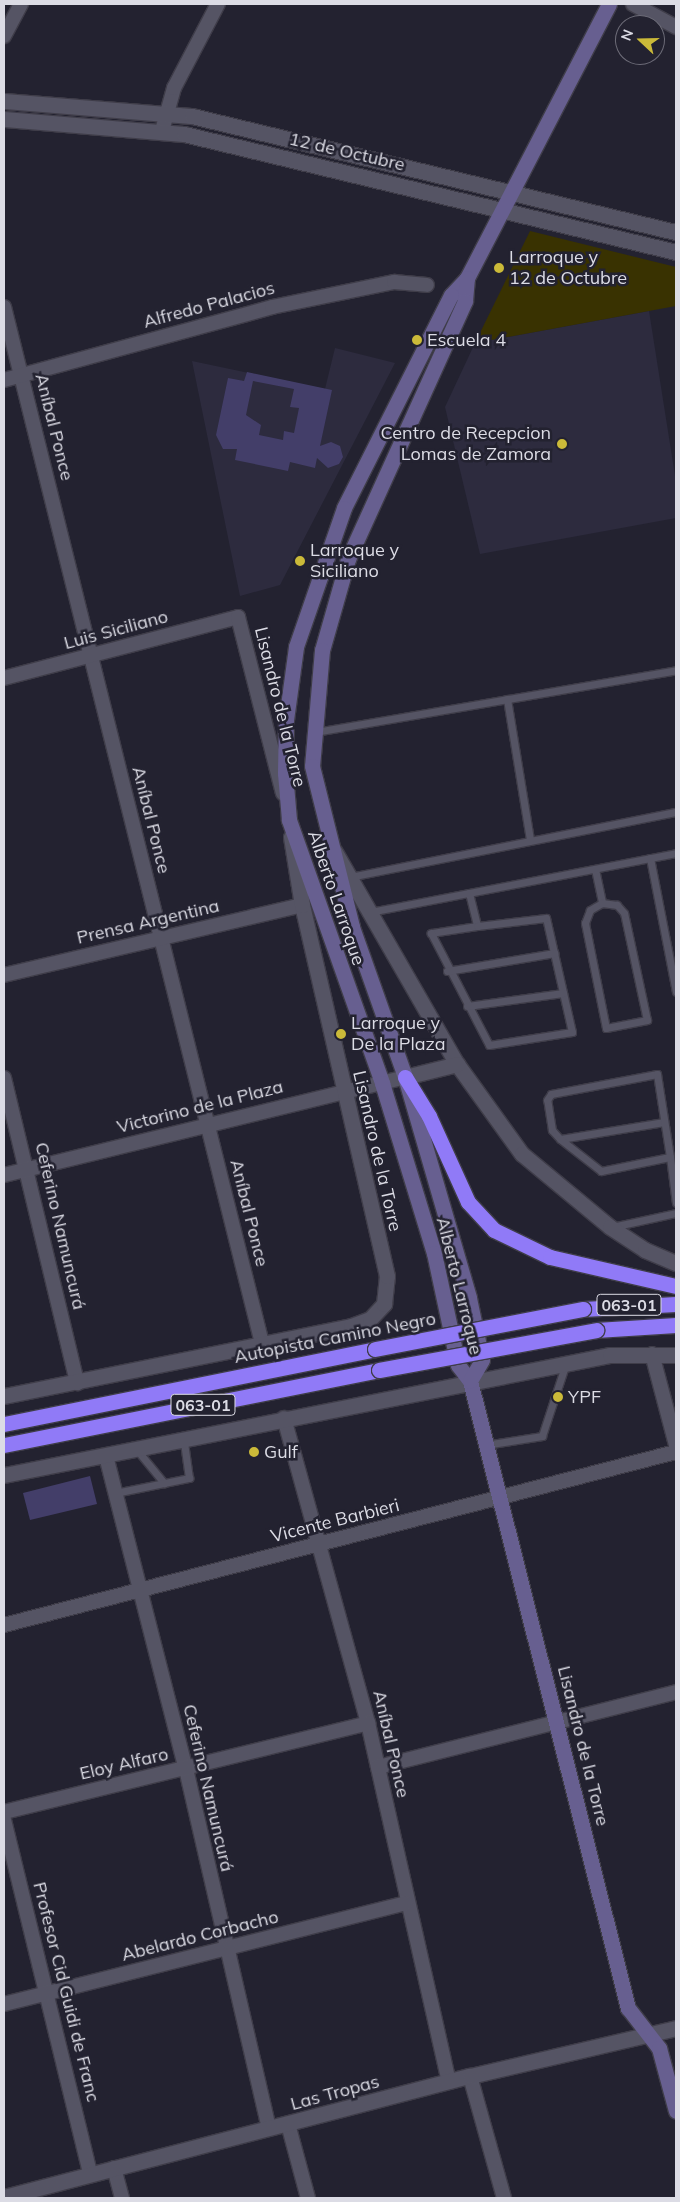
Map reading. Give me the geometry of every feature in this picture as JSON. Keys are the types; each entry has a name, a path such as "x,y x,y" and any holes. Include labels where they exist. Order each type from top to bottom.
{"highway":[{"path":"405,1077 429,1116 468,1202 494,1230 550,1257 676,1286"},
{"name":"Autopista Camino Negro","path":"4,1424 583,1309 676,1304"},
{"name":"063-01","path":"4,1445 379,1370 596,1330 676,1325"}],"main road":[{"name":"Alberto Larroque","path":"468,278 451,295 344,508 309,602 289,687 288,813 382,1083 434,1253 458,1365 470,1381 482,1360 456,1244 405,1077 352,927 327,838 312,766 312,733 322,650 348,558 465,301 468,278 510,189 608,4"},
{"name":"Lisandro de la Torre","path":"470,1381 497,1499 558,1720 628,2008 659,2048 676,2111"}],"street":[{"path":"4,36 21,4"},
{"path":"162,131 174,88 218,4"},
{"path":"633,4 676,26"},
{"name":"12 de Octubre","path":"4,101 167,113 510,189 676,232"},
{"name":"12 de Octubre","path":"4,119 162,131 502,207 676,252"},
{"name":"Alfredo Palacios","path":"4,380 272,307 394,282 427,285"},
{"name":"Aníbal Ponce","path":"4,307 262,1343"},
{"name":"Lisandro de la Torre","path":"238,617 288,813 302,905 343,1092 387,1276 388,1293 378,1311 351,1326 262,1343"},
{"name":"Luis Siciliano","path":"4,678 90,658 238,617"},
{"path":"327,838 457,1064 522,1154 610,1227 645,1250 676,1263"},
{"name":"Prensa Argentina","path":"4,976 302,905"},
{"path":"405,1077 457,1064"},
{"name":"Victorino de la Plaza","path":"4,1175 405,1077"},
{"name":"Ceferino Namuncurá","path":"4,1078 28,1169 77,1383"},
{"path":"4,1396 77,1383 262,1343"},
{"path":"652,1354 676,1445"},
{"path":"4,1476 184,1441 284,1418 470,1381 566,1364 652,1354 676,1356"},
{"name":"Aníbal Ponce","path":"284,1418 368,1723 405,1903 449,2082"},
{"name":"Vicente Barbieri","path":"4,1625 141,1592 318,1544 676,1452"},
{"name":"Ceferino Namuncurá","path":"106,1456 186,1769 226,1950 269,2129"},
{"path":"378,1767 558,1720 676,1692"},
{"name":"Eloy Alfaro","path":"4,1812 368,1723"},
{"name":"Profesor Cid Guidi de Franc","path":"4,1820 48,1993 90,2174"},
{"name":"Abelardo Corbacho","path":"4,2004 226,1950 405,1903"},
{"name":"Las Tropas","path":"4,2197 470,2076 676,2028"},
{"path":"470,2076 504,2198"},
{"path":"288,2124 308,2198"},
{"path":"114,2168 122,2198"}],"lane":[{"path":"312,733 676,670"},
{"path":"507,699 530,840"},
{"path":"350,877 676,812"},
{"path":"370,912 676,853"},
{"path":"650,858 676,992"},
{"path":"595,869 602,903"},
{"path":"469,893 477,926"},
{"path":"602,903 616,905 624,913 647,1020 606,1028 585,923 590,910 602,903"},
{"path":"540,916 546,918 555,953 572,1032 489,1044 447,971 431,933 540,916"},
{"path":"447,971 555,953"},
{"path":"466,1006 564,993"},
{"path":"670,1157 601,1171 560,1139 552,1130 546,1100 551,1094 657,1074 670,1157 676,1203"},
{"path":"560,1139 664,1122"},
{"path":"610,1227 676,1213"},
{"path":"485,1445 542,1436 566,1364"},
{"path":"116,1493 189,1478 184,1441"},
{"path":"138,1450 164,1483"}],"shaded area":[{"path":"530,231 676,267 676,306 475,343"},
{"name":"Centro de Recepcion Lomas de Zamora","path":"649,311 676,482 676,518 480,554 445,407 475,343"},
{"path":"335,348 395,363 280,585 240,596 192,361 325,389"}],"building":[{"path":"247,372 332,390 320,446 331,442 340,446 343,457 339,464 328,468 317,458 315,468 290,462 288,471 235,460 237,449 223,449 216,435 228,378 244,381","holes":["253,381 294,389 290,407 299,408 294,433 284,431 283,440 259,435 261,425 246,415"]},
{"path":"90,1476 97,1504 30,1520 23,1493"}],"place":[{"name":"Larroque y 12 de Octubre","path":"499,268"},
{"name":"Escuela 4","path":"417,340"},
{"name":"Centro de Recepcion Lomas de Zamora","path":"562,444"},
{"name":"Larroque y Siciliano","path":"300,561"},
{"name":"Larroque y De la Plaza","path":"341,1034"},
{"name":"YPF","path":"558,1397"},
{"name":"Gulf","path":"254,1452"}]}
